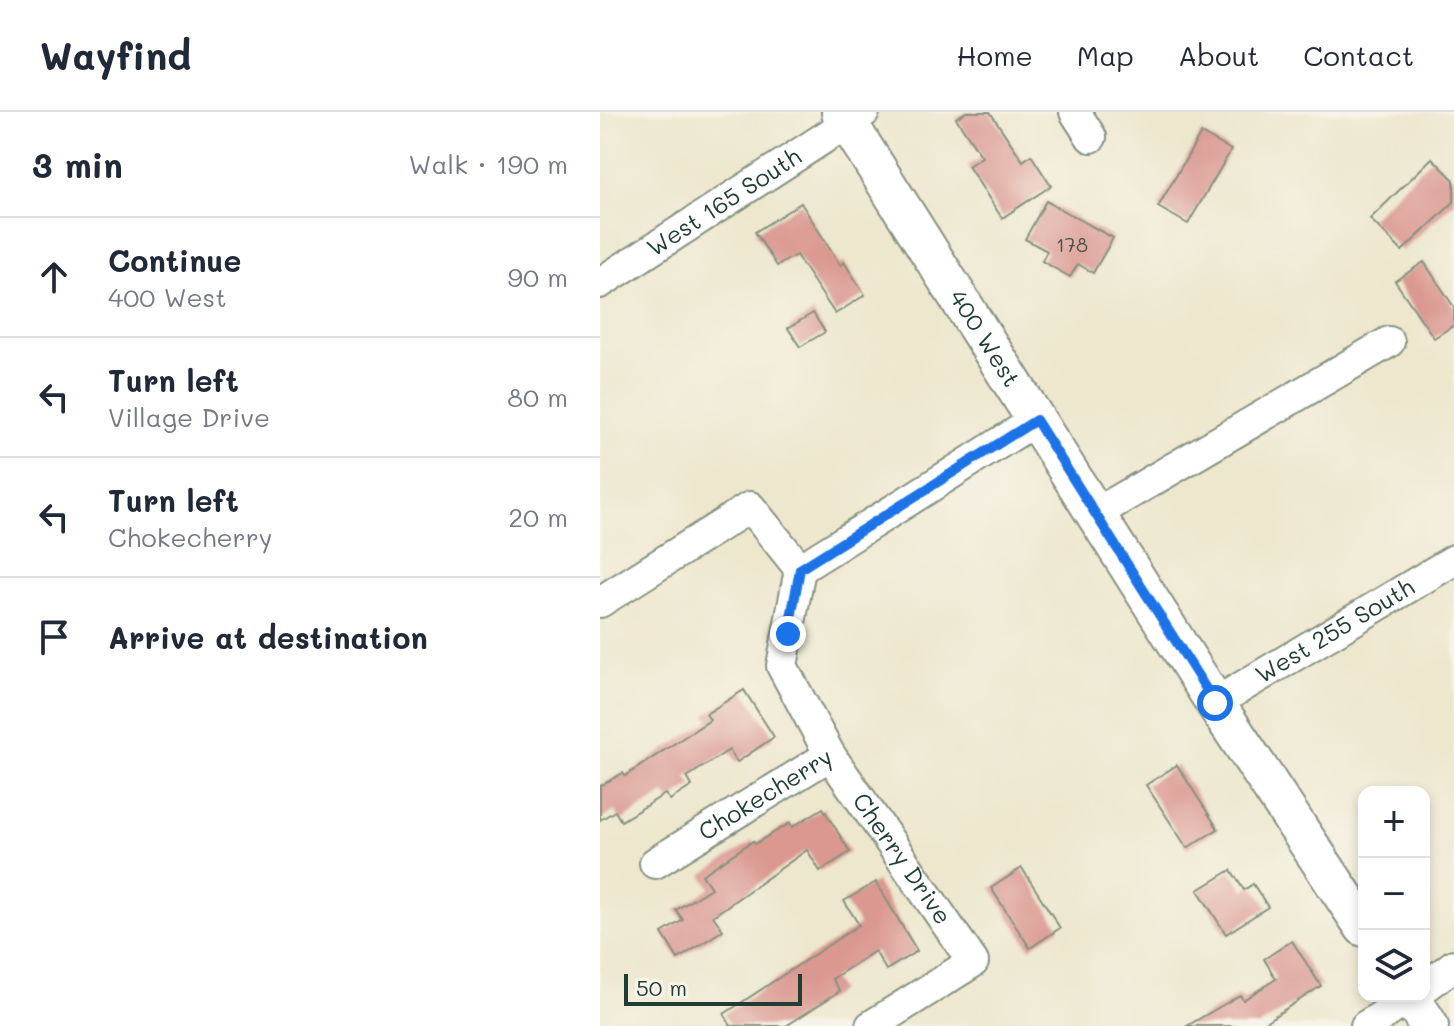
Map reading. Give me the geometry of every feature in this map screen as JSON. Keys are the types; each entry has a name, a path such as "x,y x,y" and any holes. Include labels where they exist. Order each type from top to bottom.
{"main road":[{"name":"400 West","path":"851,115 1095,514 1215,703 1358,918"}],"street":[{"name":"West 165 South","path":"600,283 851,115"},
{"path":"1095,514 1389,342"},
{"path":"600,602 750,507 800,569 1036,420"},
{"name":"West 255 South","path":"1215,703 1454,560"},
{"name":"Chokecherry","path":"655,863 830,755 782,666 800,569"},
{"name":"Cherry Drive","path":"830,755 973,962 871,1026"},
{"path":"1430,989 1454,965"},
{"path":"1366,1026 1416,1002"}],"building":[{"path":"966,112 990,112 1023,161 1031,155 1051,186 1002,218 968,166 982,157 956,118"},
{"path":"1201,133 1231,150 1188,224 1158,207"},
{"path":"1432,158 1454,180 1454,202 1402,251 1370,219"},
{"path":"1046,201 1113,238 1093,273 1078,264 1070,277 1042,261 1047,251 1025,239"},
{"path":"801,203 840,265 844,262 865,295 835,314 796,255 777,266 755,232"},
{"path":"1424,262 1454,307 1454,325 1434,338 1395,281"},
{"path":"813,313 825,332 800,347 788,328"},
{"path":"744,690 774,737 737,762 729,750 687,777 692,786 670,800 665,794 621,821 615,811 600,820 600,786 623,773 625,776 710,720 706,714"},
{"path":"1177,765 1218,829 1187,848 1146,785"},
{"path":"823,808 850,852 820,871 807,850 713,916 723,930 678,959 662,933 683,920 676,910 711,888 702,875 753,841 755,844 790,823 792,827"},
{"path":"1022,868 1060,928 1030,948 991,888"},
{"path":"1231,870 1244,890 1253,884 1268,907 1226,934 1198,890"},
{"path":"876,882 917,951 886,970 875,951 832,979 840,991 786,1026 731,1026 724,1014 859,925 844,901"},
{"path":"1292,941 1321,986 1259,1026 1187,1026 1240,995 1243,1000 1276,979 1264,959"}],"route":[{"path":"788,634 800,569 1036,420 1215,703"}]}
